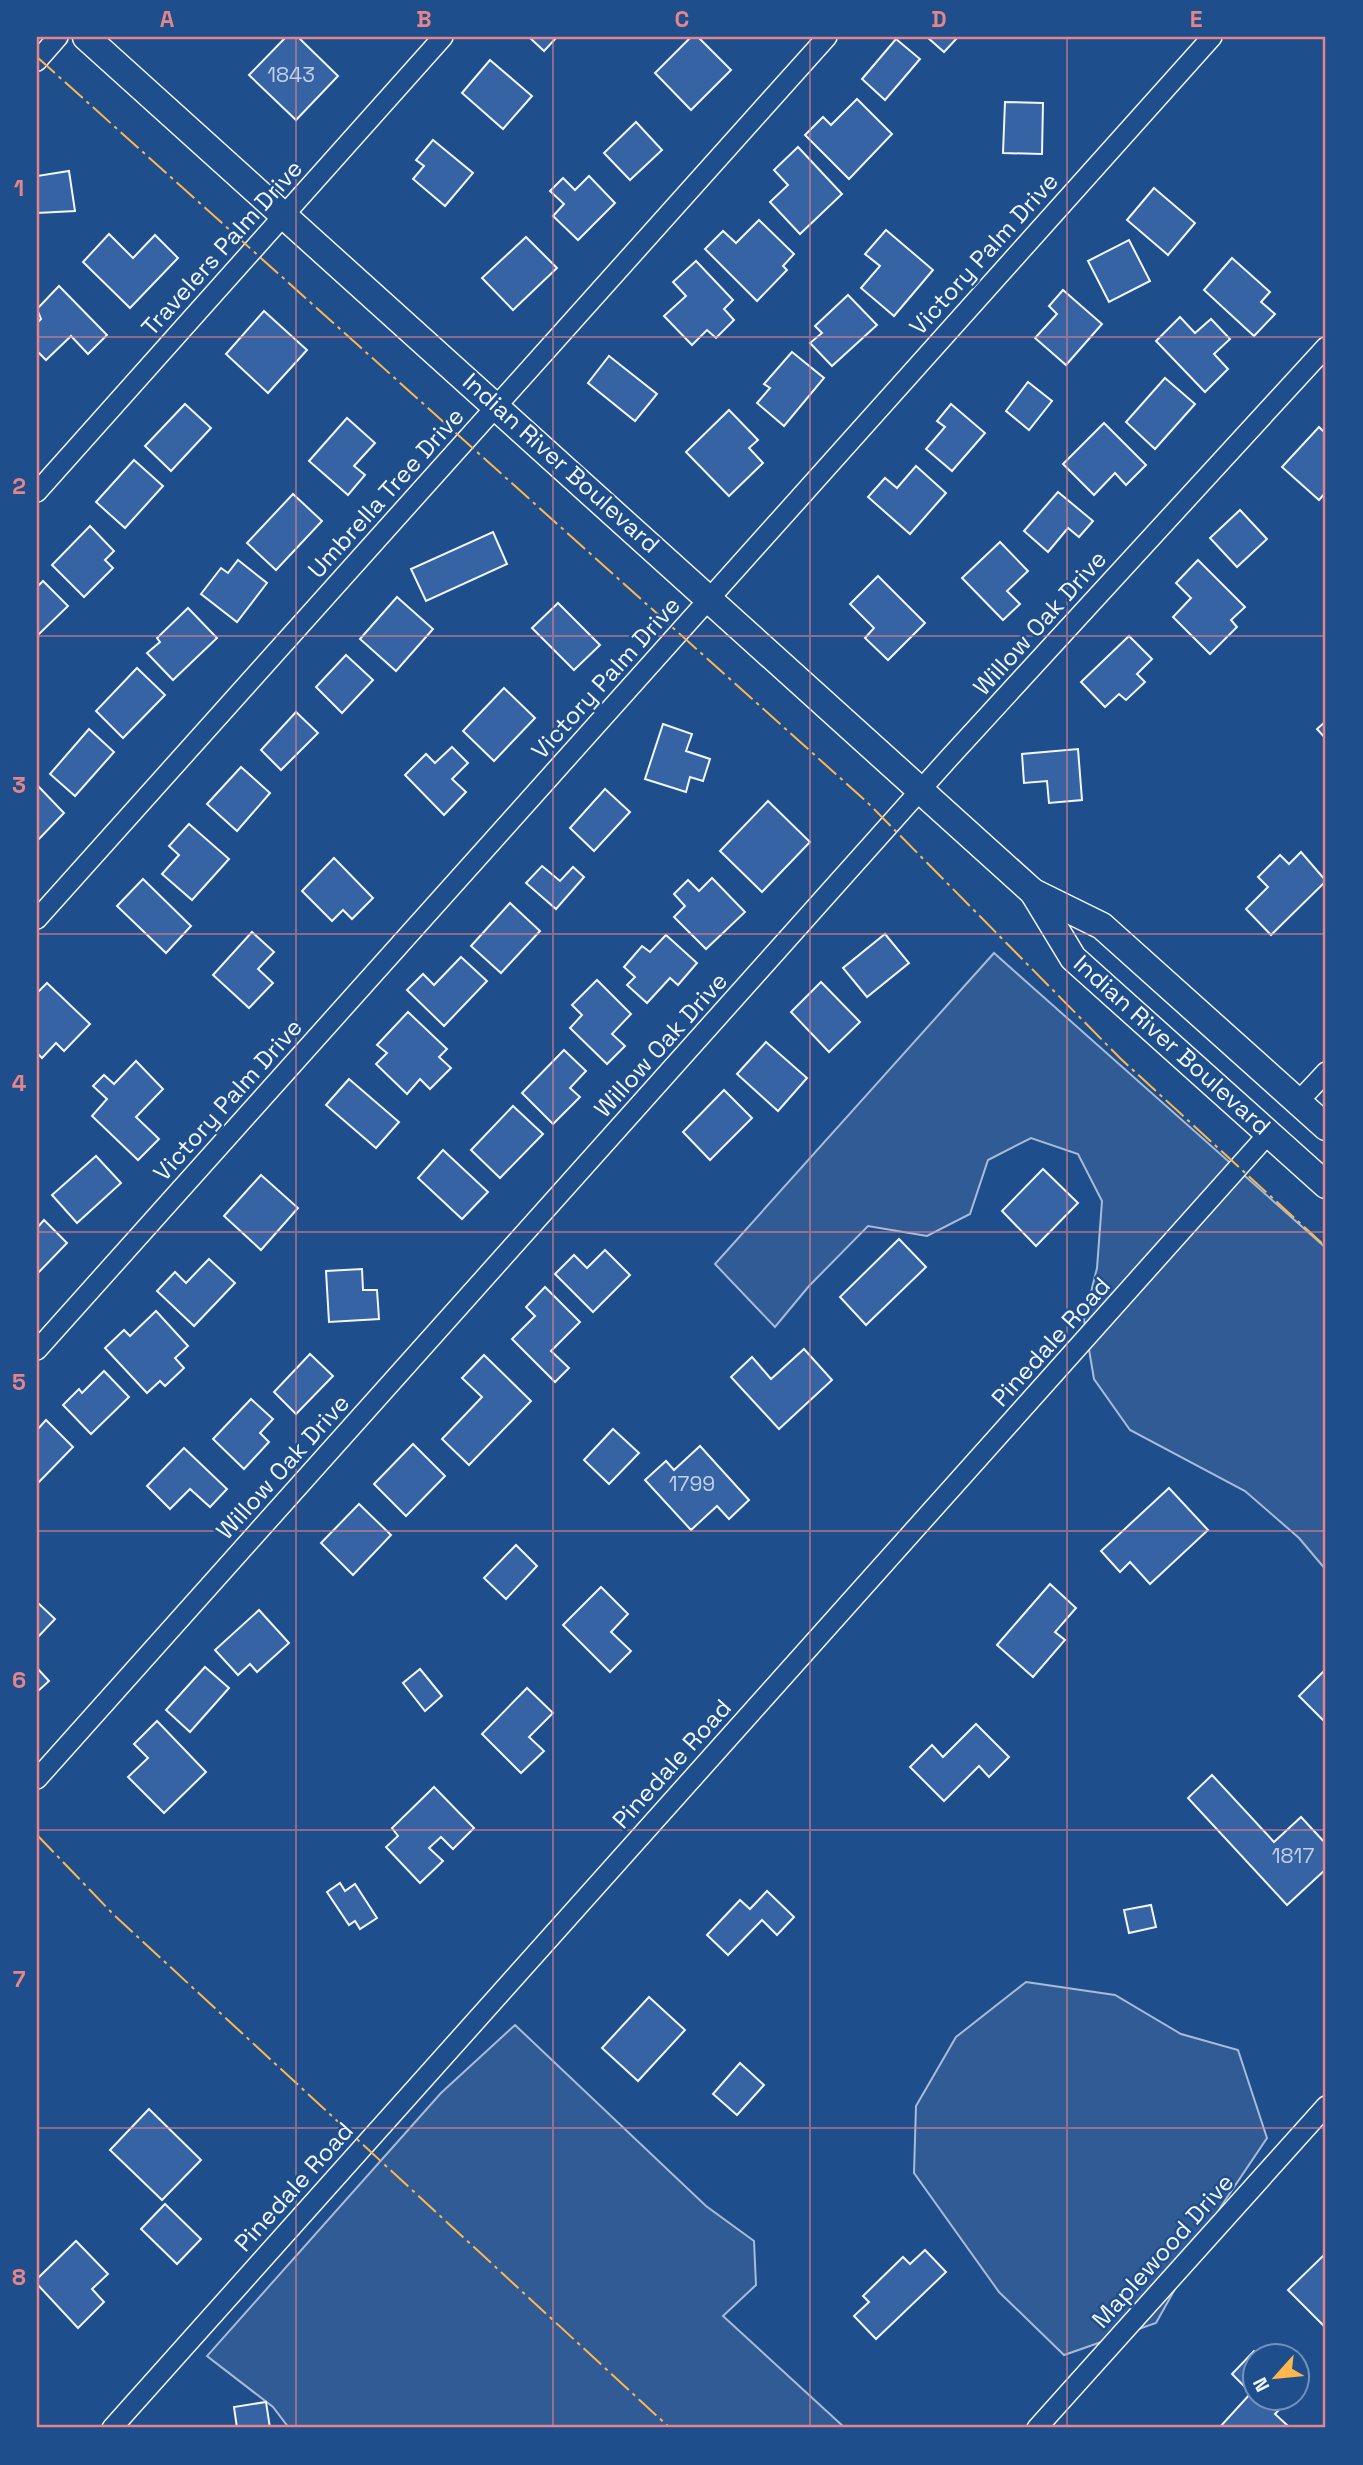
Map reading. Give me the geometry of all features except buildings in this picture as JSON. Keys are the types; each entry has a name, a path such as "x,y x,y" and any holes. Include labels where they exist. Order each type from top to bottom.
{"main road":[{"name":"Indian River Boulevard","path":"86,37 710,597 1033,892 1073,958 1326,1185"},
{"name":"Indian River Boulevard","path":"1033,892 1102,926 1326,1127"}],"street":[{"path":"37,61 58,37"},
{"name":"Travelers Palm Drive","path":"37,492 443,37"},
{"name":"Umbrella Tree Drive","path":"37,919 827,37"},
{"name":"Victory Palm Drive","path":"37,1350 1212,37"},
{"name":"Willow Oak Drive","path":"37,1779 922,790 1326,347"},
{"path":"1298,1102 1326,1072"},
{"name":"Pinedale Road","path":"112,2428 1269,1133"},
{"name":"Maplewood Drive","path":"1037,2428 1326,2106"}],"shaded area":[{"path":"994,953 1326,1248 1326,1570 1299,1538 1245,1491 1130,1430 1094,1379 1084,1320 1097,1268 1102,1201 1078,1154 1031,1138 988,1160 970,1214 927,1236 868,1226 809,1286 775,1327 715,1264"},
{"path":"1026,1982 1115,1995 1181,2034 1238,2050 1267,2138 1222,2205 1156,2323 1064,2355 999,2292 914,2173 916,2106 956,2037"},
{"path":"515,2025 706,2206 754,2241 756,2285 723,2316 845,2428 289,2428 273,2407 207,2356 441,2093"}],"power":[{"path":"37,57 867,802 1121,1059 1326,1247"},
{"path":"37,1835 114,1915 670,2428"}]}
